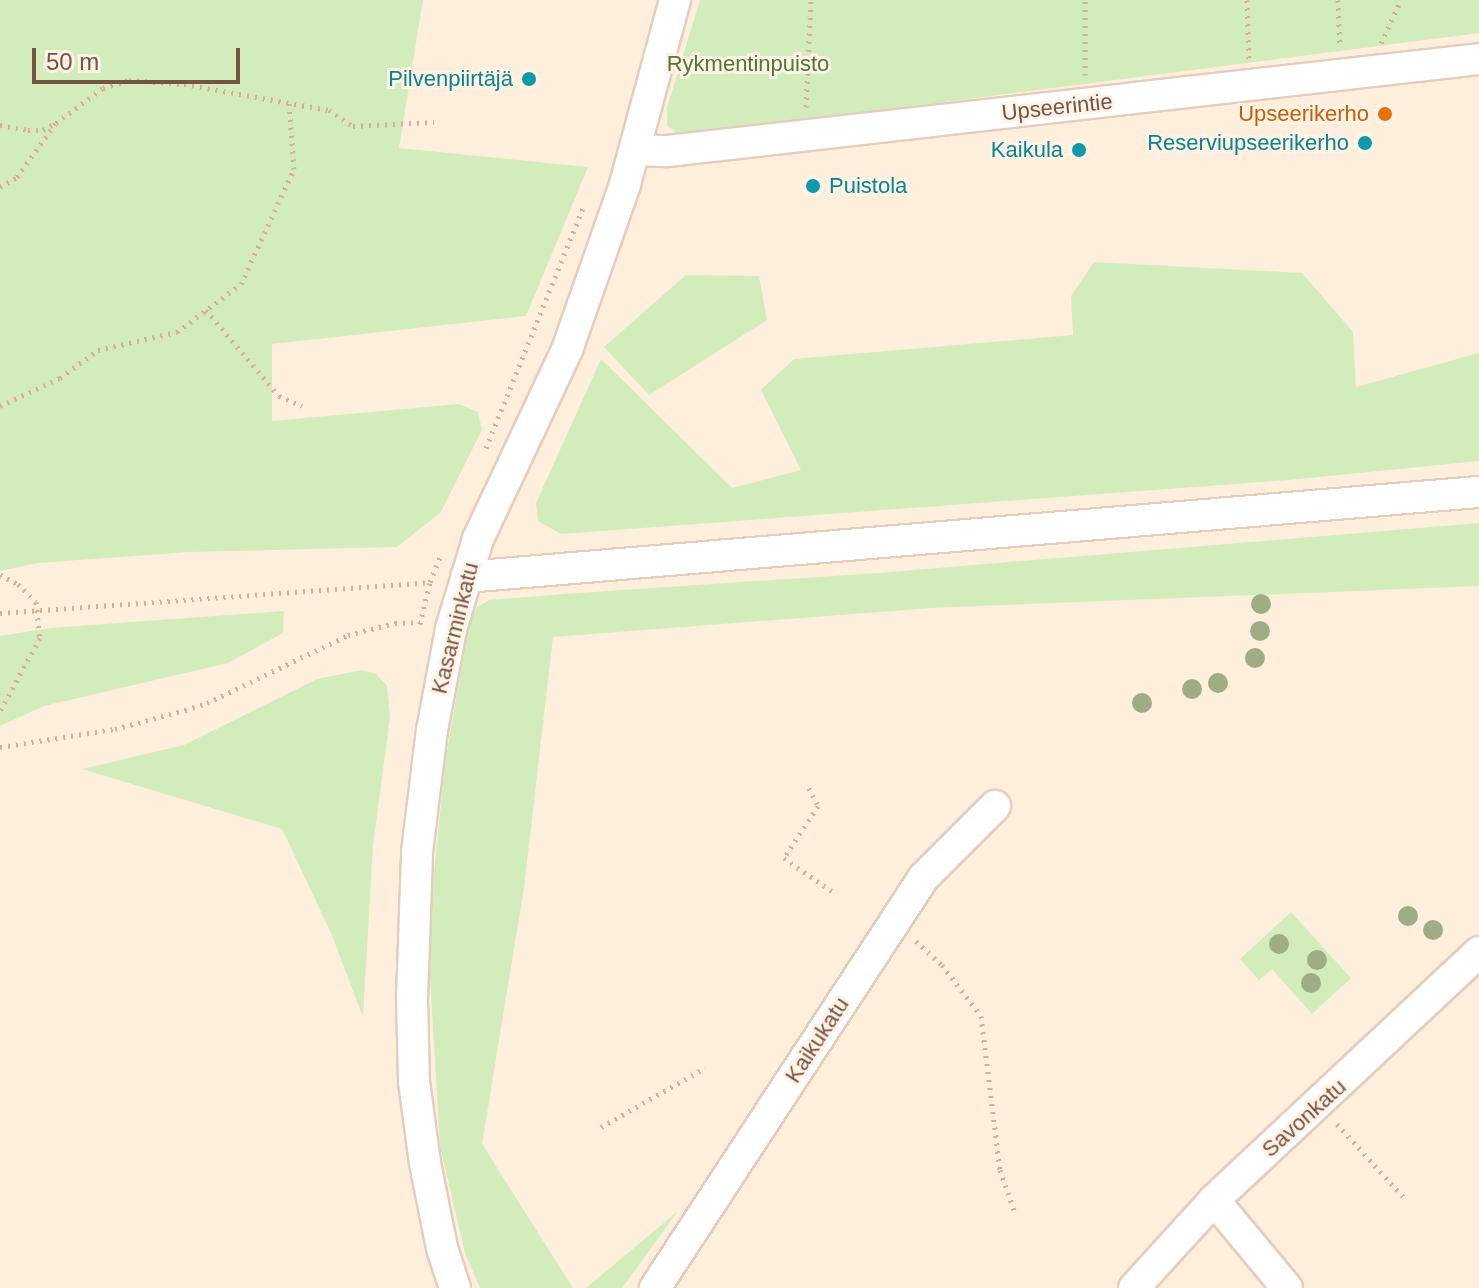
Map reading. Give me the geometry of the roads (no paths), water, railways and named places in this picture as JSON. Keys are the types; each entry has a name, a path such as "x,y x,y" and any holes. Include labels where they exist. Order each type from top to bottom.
{"street":[{"name":"Kasarminkatu","path":"455,1288 442,1248 425,1163 414,1082 412,998 417,852 432,730 451,629 478,539 567,350 635,150 675,0"},
{"name":"Upseerintie","path":"635,150 668,151 1479,59"},
{"path":"466,577 1479,492"},
{"name":"Kaikukatu","path":"655,1288 923,878 995,806"},
{"name":"Savonkatu","path":"1134,1288 1214,1200 1479,952"},
{"path":"1214,1200 1287,1288"}],"place":[{"name":"Pilvenpiirtäjä","path":"529,79"},
{"name":"Upseerikerho","path":"1385,114"},
{"name":"Reserviupseerikerho","path":"1365,143"},
{"name":"Kaikula","path":"1079,150"},
{"name":"Puistola","path":"813,186"}],"park label":[{"name":"Rykmentinpuisto","path":"748,64"}]}
